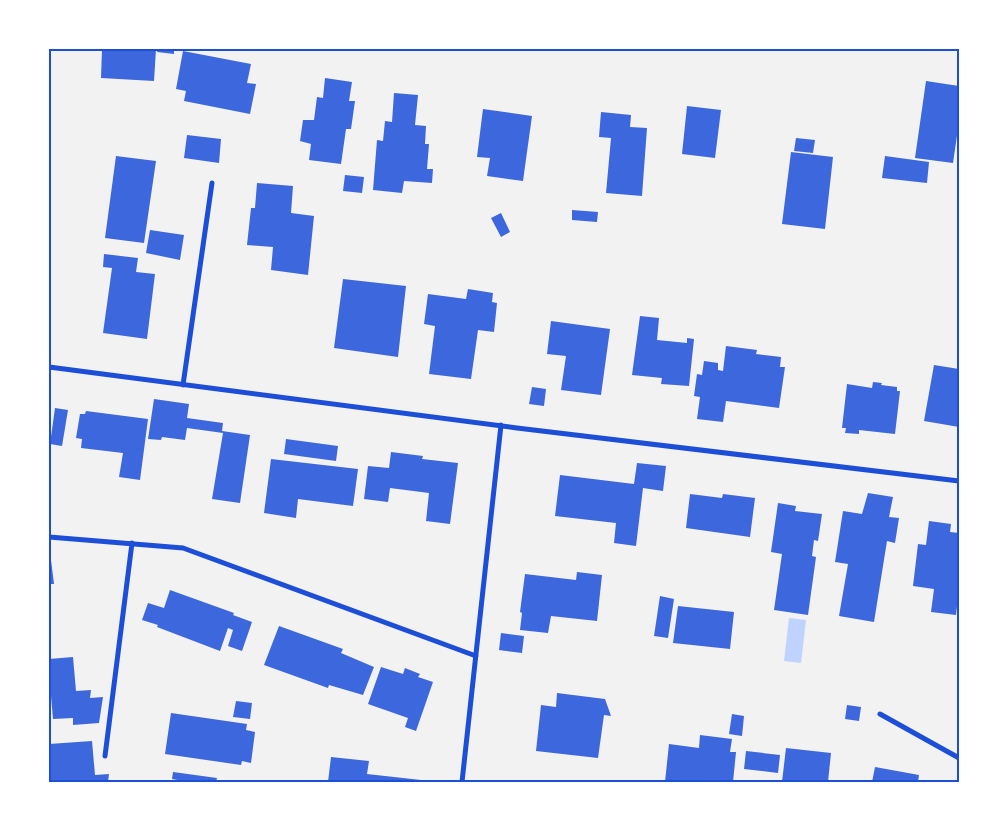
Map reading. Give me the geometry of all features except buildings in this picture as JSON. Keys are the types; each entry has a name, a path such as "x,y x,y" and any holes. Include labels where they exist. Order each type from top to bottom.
{"street":[{"path":"183,385 212,182"},
{"path":"49,367 959,481"},
{"path":"462,782 501,425"},
{"path":"49,537 183,548 476,656"},
{"path":"106,756 132,543"},
{"path":"880,714 959,758"}],"water":[{"path":"789,618 806,620 801,663 784,661"}]}
